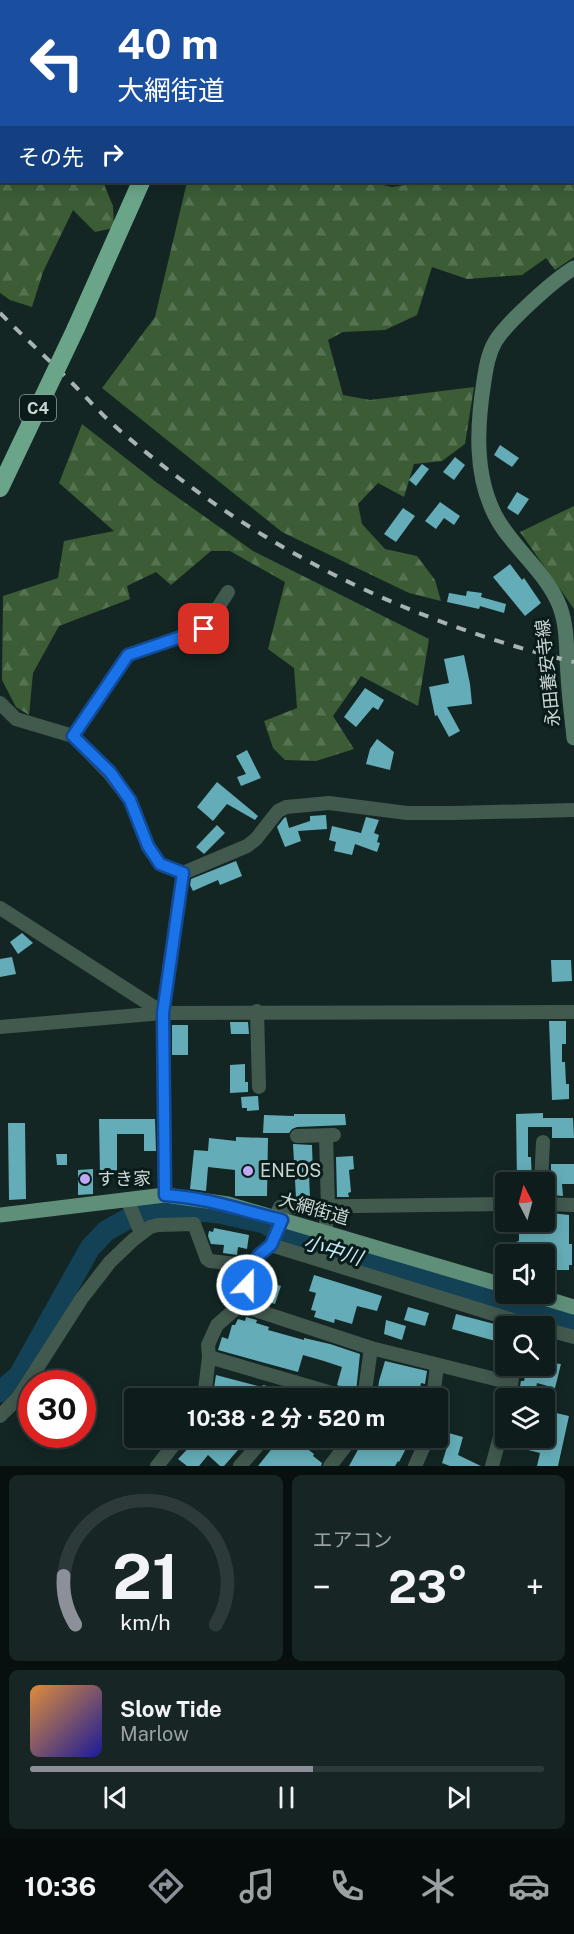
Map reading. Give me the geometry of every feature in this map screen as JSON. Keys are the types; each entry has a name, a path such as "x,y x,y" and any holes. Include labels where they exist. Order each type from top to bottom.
{"highway":[{"name":"C4","path":"0,488 76,328 141,183"}],"main road":[{"name":"大網街道","path":"0,1215 165,1195 212,1201 495,1283"},
{"path":"555,1301 574,1307"}],"street":[{"name":"永田養安寺線","path":"574,268 562,275 502,332 494,343 488,358 479,413 481,470 489,501 496,517 549,586 560,608 566,634 567,674 574,738"},
{"path":"73,736 128,655 204,629 228,592"},
{"path":"0,703 16,720 73,736 110,772 130,800 148,846 160,864 183,873 247,846 256,839 278,811 286,807 329,803 407,813 574,810"},
{"path":"165,1195 163,1013 183,873"},
{"path":"0,908 163,1013"},
{"path":"257,1011 259,1087"},
{"path":"0,1027 163,1013 574,1012"},
{"path":"297,1136 330,1136 325,1233"},
{"path":"542,1172 543,1142"},
{"path":"127,1199 141,1233"},
{"path":"205,1388 208,1345 217,1325 240,1305 258,1256 271,1245 280,1207 495,1204"},
{"path":"555,1204 574,1204"},
{"path":"0,1416 18,1398 82,1298 110,1262 141,1233 158,1225 194,1224 210,1261 253,1266"},
{"path":"271,1245 496,1316"},
{"path":"240,1305 371,1348 511,1383"},
{"path":"555,1332 574,1337"},
{"path":"365,1388 371,1348"},
{"path":"209,1357 315,1388"},
{"path":"434,1388 437,1366"},
{"path":"510,1388 512,1376"},
{"path":"293,1388 295,1382"},
{"path":"157,1466 171,1448"},
{"path":"240,1466 256,1448"},
{"path":"330,1466 344,1448"},
{"path":"415,1466 423,1448"},
{"path":"492,1466 497,1448"}],"green space":[{"path":"0,183 103,183 113,206 114,228 95,232 73,210 43,272 32,307 10,300 0,293"},
{"path":"187,183 374,183 392,187 418,183 574,183 574,257 555,270 546,258 522,275 467,279 432,267 417,315 385,330 343,332 328,340 343,395 370,400 474,387 465,444 442,461 414,464 404,497 378,483 358,504 362,524 385,549 417,556 435,580 441,601 409,593 282,532 102,388 155,317"},
{"path":"82,424 156,482 253,551 429,639 418,706 361,676 333,716 354,749 316,761 285,760 273,748 264,721 297,708 294,668 268,649 285,582 230,551 211,551 171,585 156,572 127,586 130,599 59,626 33,673 29,715 16,707 2,680 3,596 58,578 64,541 114,531 59,483"},
{"path":"574,506 574,609 520,532"}],"building":[{"path":"500,445 519,458 512,467 494,455"},
{"path":"455,457 465,465 454,480 443,472"},
{"path":"422,464 429,469 416,486 409,480"},
{"path":"517,492 529,499 518,515 507,508"},
{"path":"440,502 460,516 454,525 444,518 436,529 425,521"},
{"path":"403,508 415,516 396,542 384,534"},
{"path":"510,564 522,580 524,578 541,603 525,616 493,577"},
{"path":"467,591 482,593 481,597 506,604 504,613 480,606 479,609 447,602 449,593 466,596"},
{"path":"464,655 472,704 447,707 460,731 449,737 437,715 435,716 429,687 449,683 444,659"},
{"path":"365,688 384,700 378,710 373,707 356,727 344,717"},
{"path":"377,739 394,752 390,770 366,764 370,749"},
{"path":"247,750 261,778 241,786 237,777 246,774 236,756"},
{"path":"217,782 258,816 255,820 227,804 213,821 197,807"},
{"path":"326,815 327,829 298,831 301,841 285,847 277,827 284,818 286,817 289,828 310,821 310,816"},
{"path":"366,817 379,820 374,833 379,835 377,842 380,843 377,852 355,844 352,855 334,851 336,842 329,840 332,826 361,833"},
{"path":"217,825 225,833 204,854 196,847"},
{"path":"236,861 242,876 220,885 218,880 193,891 190,885 191,879"},
{"path":"22,933 33,943 18,954 10,942"},
{"path":"12,957 16,974 0,977 0,959"},
{"path":"551,960 571,960 572,981 552,982"},
{"path":"549,1021 566,1021 566,1044 562,1044 562,1062 565,1062 569,1099 552,1100"},
{"path":"230,1022 248,1022 249,1034 231,1034"},
{"path":"172,1025 188,1025 188,1055 172,1055"},
{"path":"245,1064 245,1082 248,1082 248,1092 230,1093 230,1065"},
{"path":"258,1096 259,1110 247,1111 247,1108 242,1108 241,1097"},
{"path":"543,1113 543,1118 573,1118 574,1138 552,1138 552,1127 528,1127 528,1157 531,1157 532,1172 517,1172 516,1114"},
{"path":"294,1114 345,1114 346,1125 297,1127 289,1133 263,1133 264,1115 294,1116"},
{"path":"99,1119 155,1119 156,1151 144,1151 144,1134 117,1134 117,1174 100,1174"},
{"path":"8,1123 25,1123 26,1199 9,1200"},
{"path":"236,1137 268,1138 267,1196 235,1196 235,1170 208,1167 206,1191 190,1189 194,1150 208,1151 209,1138 236,1141"},
{"path":"293,1144 312,1145 313,1175 309,1175 310,1198 296,1198"},
{"path":"56,1154 67,1154 67,1165 57,1165"},
{"path":"353,1156 354,1169 349,1170 351,1192 348,1193 349,1197 337,1197 336,1157"},
{"path":"551,1164 574,1164 574,1184 562,1184 563,1196 555,1195 555,1172 551,1172"},
{"path":"93,1169 93,1194 78,1195 78,1170"},
{"path":"555,1213 569,1215 572,1265 569,1265 569,1270 555,1270 555,1244 516,1244 519,1241 519,1232 555,1232"},
{"path":"214,1228 249,1235 247,1249 238,1247 237,1255 223,1253 224,1245 211,1244 208,1236 209,1231 213,1232"},
{"path":"314,1275 382,1296 377,1311 357,1306 352,1324 335,1319 334,1323 314,1317 316,1311 311,1310 316,1293 309,1291"},
{"path":"258,1280 281,1286 275,1304 252,1297"},
{"path":"408,1307 429,1313 425,1326 404,1320"},
{"path":"456,1314 495,1324 495,1341 452,1329"},
{"path":"246,1317 257,1320 256,1323 269,1327 268,1330 304,1340 304,1338 330,1344 360,1354 356,1388 337,1385 342,1367 303,1355 298,1372 218,1350 222,1337 228,1339 232,1325 235,1325 238,1319 245,1321"},
{"path":"386,1320 406,1326 402,1340 384,1334"},
{"path":"385,1361 427,1371 425,1384 421,1383 420,1388 378,1388"},
{"path":"555,1363 561,1364 555,1388 537,1383 536,1388 520,1388 521,1381 524,1381 525,1376 555,1376"},
{"path":"216,1375 262,1387 263,1385 275,1388 214,1388"},
{"path":"555,1413 569,1416 558,1466 537,1466 540,1453 528,1450 529,1448 555,1448"},
{"path":"448,1433 463,1437 458,1455 481,1466 450,1466 442,1463 448,1448"},
{"path":"188,1448 236,1448 238,1450 224,1466 220,1466 208,1455 199,1466 187,1466 178,1459"},
{"path":"272,1448 306,1448 322,1463 321,1466 258,1466"},
{"path":"359,1448 406,1448 395,1466 349,1466"}],"waterway":[{"name":"小中川","path":"0,1392 19,1375 90,1248 106,1231 129,1218 168,1208 219,1213 264,1223 286,1236 574,1322"}],"railway":[{"path":"0,313 117,428 168,470 221,508 275,542 331,573 448,624 510,645 574,662"}],"place":[{"name":"ENEOS","path":"248,1171"},
{"name":"すき家","path":"85,1179"}],"route":[{"path":"204,629 128,655 73,736 110,772 130,800 148,846 160,864 183,873 163,1013 165,1195 228,1204 282,1220 271,1245 258,1256 247,1285"}]}
